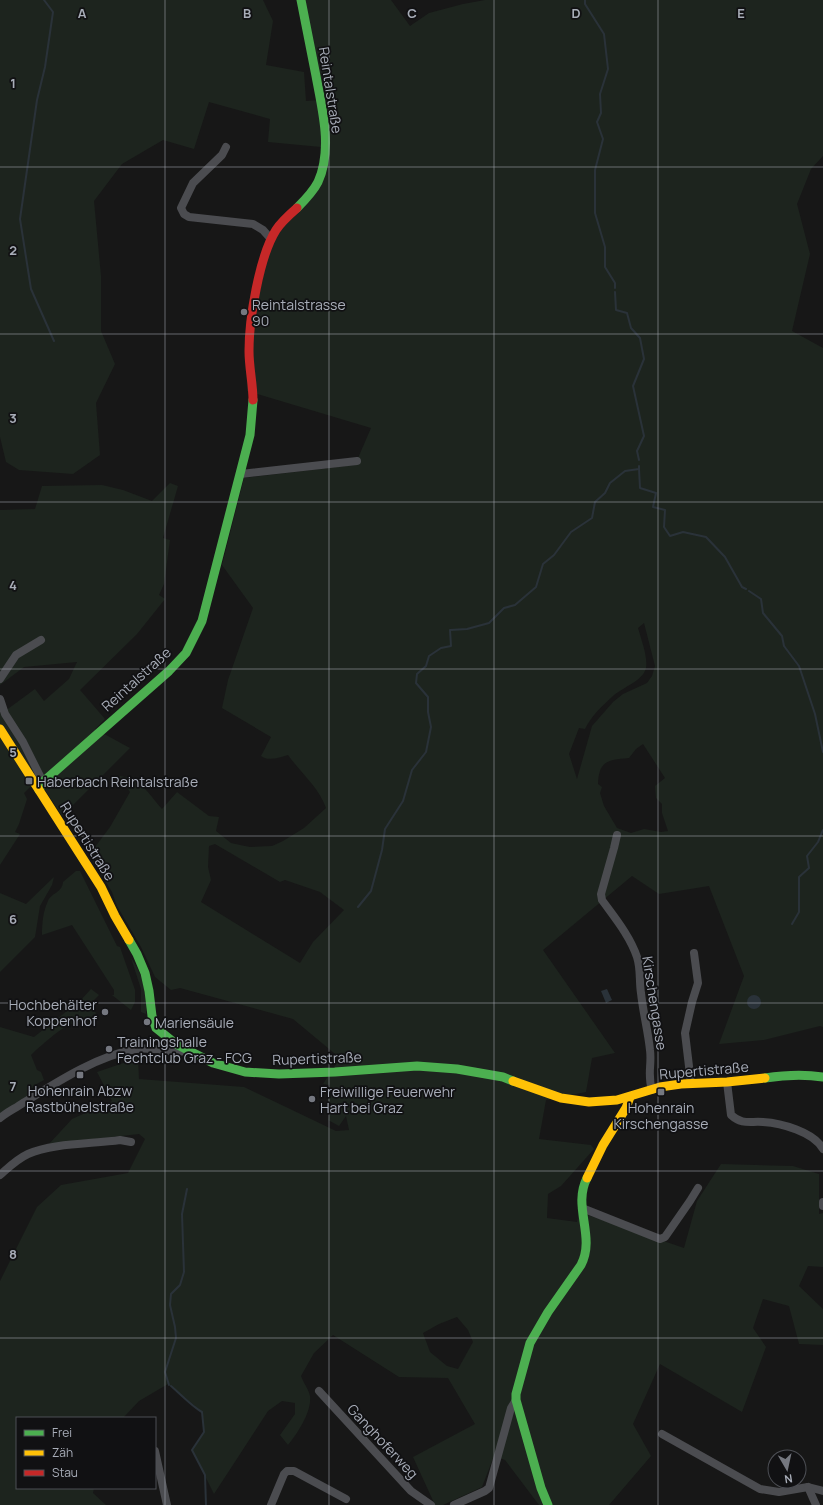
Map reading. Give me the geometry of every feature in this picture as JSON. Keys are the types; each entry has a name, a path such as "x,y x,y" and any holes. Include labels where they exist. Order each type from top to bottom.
{"street":[{"name":"Reintalstraße","path":"41,786 104,727 169,671 186,653 202,621 250,435 253,413 249,351 251,320 256,296 271,239 277,229 302,204 318,182 324,153 325,138 323,112 301,0"},
{"path":"226,147 222,155 193,183 182,208 184,214 189,217 253,224 263,230 271,239"},
{"path":"241,474 357,461"},
{"path":"0,679 16,656 41,640"},
{"path":"0,699 5,714 23,742 41,786"},
{"name":"Rupertistraße","path":"0,729 41,786 101,887 115,916 137,954 145,973 149,990 152,1016 156,1028 188,1051 213,1063 245,1072 299,1073 417,1066 437,1067 503,1077 524,1083 549,1095 575,1101 606,1102 630,1097 670,1085 727,1082 788,1075 823,1077"},
{"name":"Kirschengasse","path":"617,835 601,894 602,900 631,943 637,958 640,970 639,983 650,1052 649,1072 652,1090"},
{"path":"691,1083 686,1033 692,1002 698,983 694,953"},
{"path":"0,1118 91,1064 129,1051 147,1048 181,1052 188,1051"},
{"path":"727,1082 731,1115 735,1119 743,1122 765,1122 781,1125 816,1139 823,1149"},
{"path":"548,1505 541,1488 516,1400 516,1394 530,1343 548,1312 581,1265 585,1256 587,1238 582,1216 582,1198 585,1181 603,1145 626,1108 630,1097"},
{"path":"0,1175 19,1159 44,1149 120,1140 131,1142"},
{"path":"582,1208 660,1239 665,1237 698,1188"},
{"name":"Ganghoferweg","path":"319,1391 411,1491 431,1505"},
{"path":"454,1505 486,1491 489,1488 511,1408 516,1400"},
{"path":"662,1434 760,1489 779,1492 808,1487 823,1491"},
{"path":"156,1456 167,1505"},
{"path":"271,1505 284,1474 290,1471 294,1471 346,1499"},
{"path":"808,1487 816,1505"}],"shaded area":[{"path":"0,0 263,0 273,21 266,65 304,72 306,101 320,100 301,0 391,0 410,26 429,13 485,0 823,0 823,156 811,169 797,204 810,254 792,331 823,348 823,1027 820,1026 764,1040 719,1044 744,976 709,886 659,894 632,876 543,950 615,1053 592,1058 586,1092 546,1100 539,1139 591,1145 594,1149 561,1186 548,1194 547,1218 577,1222 579,1212 684,1248 697,1201 721,1164 793,1166 819,1174 819,1214 823,1213 823,1267 808,1266 799,1286 823,1309 823,1345 799,1344 789,1306 763,1299 753,1328 766,1347 742,1412 660,1364 633,1424 651,1456 609,1505 539,1505 505,1460 494,1456 482,1487 443,1505 435,1505 413,1457 475,1424 448,1378 399,1377 333,1335 314,1353 301,1376 310,1396 310,1402 306,1416 292,1440 288,1445 280,1435 295,1414 295,1403 282,1401 268,1411 214,1494 192,1450 204,1432 202,1412 168,1384 139,1401 124,1417 16,1417 16,1489 94,1489 93,1493 106,1505 0,1505 0,1281 37,1207 61,1185 128,1173 145,1139 139,1134 49,1144 72,1119 112,1101 97,1072 138,1058 139,1079 244,1087 336,1131 349,1130 346,1116 339,1126 328,1120 330,1112 333,1111 335,1105 328,1102 330,1085 323,1084 340,1058 293,1019 180,988 171,990 155,977 141,947 117,906 112,892 89,855 110,827 130,792 126,786 117,780 120,776 134,780 149,793 162,809 177,792 209,816 219,817 216,831 231,843 250,847 272,846 283,841 304,828 326,808 315,787 288,755 271,759 261,756 271,737 222,708 228,680 253,608 222,565 244,478 355,465 371,428 247,391 246,356 271,239 317,182 321,147 268,142 270,119 209,102 194,149 163,140 122,164 94,201 101,276 101,331 115,364 96,403 100,455 73,474 19,470 6,462 0,437","holes":["644,623 655,666 652,676 647,683 623,694 613,702 592,726 577,779 569,754 579,728 585,729 590,720 601,707 613,696 641,677 644,673 646,668 645,653 638,628","643,744 665,778 655,786 656,798 662,804 662,813 668,831 661,832 644,829 631,833 617,828 604,806 600,793 602,787 598,784 602,766 610,761 629,758 636,749","215,844 280,882 285,880 320,892 344,910 313,942 300,963 201,902 211,880 208,867 209,846","457,1317 468,1330 473,1342 458,1369 447,1366 430,1352 423,1333 439,1324"]},
{"path":"170,483 178,486 163,538 170,540 164,584 159,595 165,599 137,634 80,690 105,719 95,729 130,748 62,816 38,779 24,793 27,799 15,832 20,834 0,865 0,712 1,714 35,689 44,701 69,679 77,662 24,667 0,685 0,510 35,509 42,486 102,485 123,490 152,501"},
{"path":"76,871 80,871 117,946 120,947 135,990 135,1002 131,1010 112,995 114,995 114,990 72,925 42,935 43,918 49,898 59,891 63,882"},
{"path":"54,877 52,885 40,906 35,937 0,972 0,893 26,904"},
{"path":"131,958 139,970 143,984 146,999 146,1014 141,1012 141,989"},
{"path":"91,989 99,995 89,1005 96,1013 94,1019 65,1027 31,1055 37,1070 41,1072 44,1080 33,1086 31,1095 0,1116 0,1027 34,1037 81,1000"},
{"path":"607,989 612,1000 606,1003 601,991"},
{"path":"751,995 757,995 761,999 761,1005 757,1009 751,1009 747,1005 747,999"}],"waterway":[{"path":"44,0 53,12 45,67 37,100 20,219 31,289 54,341"},
{"path":"585,0 585,4 604,34 608,69 600,94 601,113 597,122 603,139 595,170 595,213 605,247 605,267 615,283 615,288"},
{"path":"615,292 616,310 627,313 631,328 640,338 644,359 633,386 644,436 637,451 639,460"},
{"path":"358,907 371,891 382,850 385,829 403,801 412,770 426,752 431,727 428,712 428,697 416,683 417,674 426,666 429,656 441,648 451,646 450,630 467,629 489,623 504,608 515,605 536,587 543,564 554,555 571,532 592,518 595,502 605,493 610,483 625,471 639,469 639,466"},
{"path":"639,469 640,488 656,493 653,507 665,510 664,527 670,536 683,532 706,537 725,557 742,587 746,589"},
{"path":"749,591 761,599 763,613 782,636 784,646 799,666 815,714 823,752"},
{"path":"792,924 799,912 799,877 809,868 807,856 818,842 823,830"},
{"path":"169,1385 165,1372 176,1338 170,1305 171,1294 180,1285 184,1272 182,1214 187,1189"},
{"path":"171,1386 202,1412 204,1432 192,1450 205,1475 206,1505"}],"traffic: fast":[{"path":"297,208 311,193 318,182 325,156 326,143 321,102 301,0"},
{"path":"39,790 43,782 169,671 186,653 202,621 250,435 253,400"},
{"path":"129,940 145,973 152,1016 156,1028 176,1044 213,1063 245,1072 279,1074 335,1072 417,1066 457,1069 503,1077 513,1081"},
{"path":"765,1078 794,1075 823,1077"},
{"path":"548,1505 541,1488 516,1400 516,1394 530,1343 548,1312 581,1265 585,1254 586,1232 582,1211 582,1200 583,1189 587,1178"}],"traffic: slow":[{"path":"0,729 101,887 129,940"},
{"path":"513,1081 561,1098 589,1102 617,1100 660,1087 681,1084 727,1082 765,1078"},
{"path":"587,1178 603,1145 626,1108 630,1097"}],"traffic: jam":[{"path":"253,400 249,357 249,338 256,289 265,256 276,230 297,208"}],"place":[{"name":"Reintalstrasse 90","path":"244,312"},
{"name":"Haberbach Reintalstraße","path":"29,781"},
{"name":"Hochbehälter Koppenhof","path":"105,1012"},
{"name":"Mariensäule","path":"147,1022"},
{"name":"Trainingshalle Fechtclub Graz - FCG","path":"109,1049"},
{"name":"Hohenrain Abzw Rastbühelstraße","path":"80,1075"},
{"name":"Hohenrain Kirschengasse","path":"661,1092"},
{"name":"Freiwillige Feuerwehr Hart bei Graz","path":"312,1099"}]}
